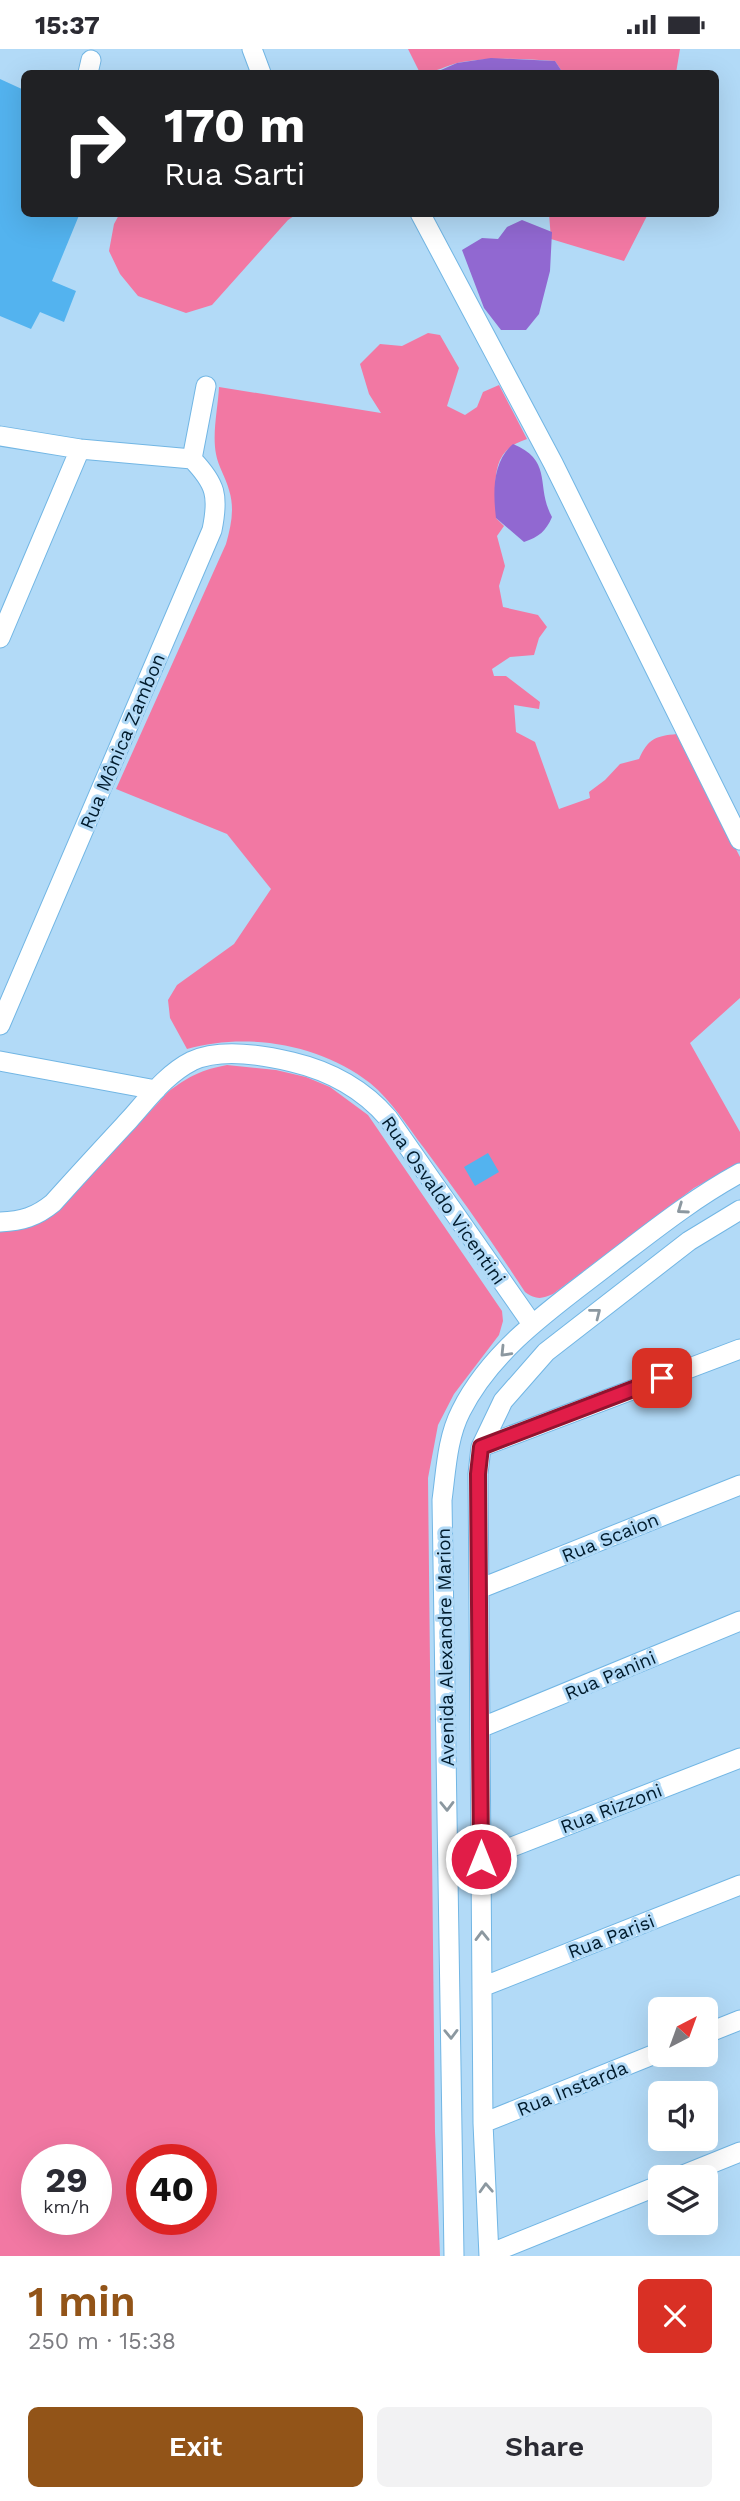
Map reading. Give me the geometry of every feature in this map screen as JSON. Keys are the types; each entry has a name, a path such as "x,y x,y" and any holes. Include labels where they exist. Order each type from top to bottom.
{"street":[{"path":"252,49 260,70"},
{"path":"422,217 552,463 740,840"},
{"path":"0,436 80,449 192,459 205,386"},
{"path":"0,638 80,449"},
{"name":"Rua Mônica Zambon","path":"0,1025 212,530 216,496 211,482 192,459"},
{"name":"Rua Osvaldo Vicentini","path":"0,1222 19,1221 39,1215 53,1203 175,1071 193,1061 210,1056 233,1055 284,1060 307,1066 355,1087 376,1103 532,1324"},
{"path":"0,1061 156,1090"},
{"name":"Avenida Alexandre Marion","path":"454,2256 442,1500 448,1450 459,1414 470,1394 489,1369 532,1324 676,1213 740,1173"},
{"name":"Avenida Alexandre Marion","path":"489,2255 483,2123 478,1474 481,1447 503,1401 546,1352 689,1241 740,1210"},
{"path":"481,1447 740,1349"},
{"name":"Rua Scaion","path":"479,1589 740,1485"},
{"name":"Rua Panini","path":"481,1728 740,1621"},
{"name":"Rua Rizzoni","path":"481,1859 740,1758"},
{"name":"Rua Parisi","path":"482,1987 740,1885"},
{"path":"718,2029 740,2021"},
{"name":"Rua Instarda","path":"483,2123 648,2057"},
{"path":"708,2165 740,2152"},
{"path":"489,2255 648,2190"}],"shaded area":[{"path":"408,49 680,49 676,70 561,70 555,61 485,59 462,62 437,70 418,70"},
{"path":"491,58 555,61 561,70 441,70 457,63"},
{"path":"118,217 292,217 212,305 186,313 138,296 120,274 109,251"},
{"path":"549,217 646,217 624,261 551,239"},
{"path":"522,220 552,232 550,271 539,314 526,330 501,330 484,308 462,250 482,238 498,239 507,227"},
{"path":"428,333 440,335 459,368 447,406 465,415 477,407 483,392 499,385 527,439 505,452 497,470 496,518 504,526 497,536 505,566 499,586 503,607 538,615 547,627 539,638 534,655 510,657 492,669 494,676 506,676 540,702 539,709 514,705 516,732 535,742 559,809 590,798 589,792 620,764 639,759 653,740 677,734 740,857 740,998 690,1043 740,1132 740,1163 694,1188 553,1294 542,1298 525,1292 476,1219 405,1123 370,1083 329,1059 282,1045 234,1042 187,1049 170,1018 168,1000 177,985 234,944 271,889 227,834 116,789 228,537 232,517 231,497 215,446 219,387 381,413 369,394 360,364 380,344 402,346"},
{"path":"513,444 526,451 539,466 544,495 552,517 541,533 524,542 496,518 494,498 498,469 506,451"},
{"path":"227,1065 276,1070 306,1077 330,1087 368,1115 502,1311 503,1321 499,1335 454,1394 438,1425 428,1478 435,2132 440,2256 0,2256 0,1231 26,1228 54,1214 168,1092 202,1072"}],"building":[{"path":"0,79 21,89 21,217 78,217 52,281 76,291 64,322 40,312 31,329 0,316"},
{"path":"488,1153 499,1172 475,1186 464,1167"}],"route":[{"path":"481,1859 478,1474 481,1447 662,1378"}]}
